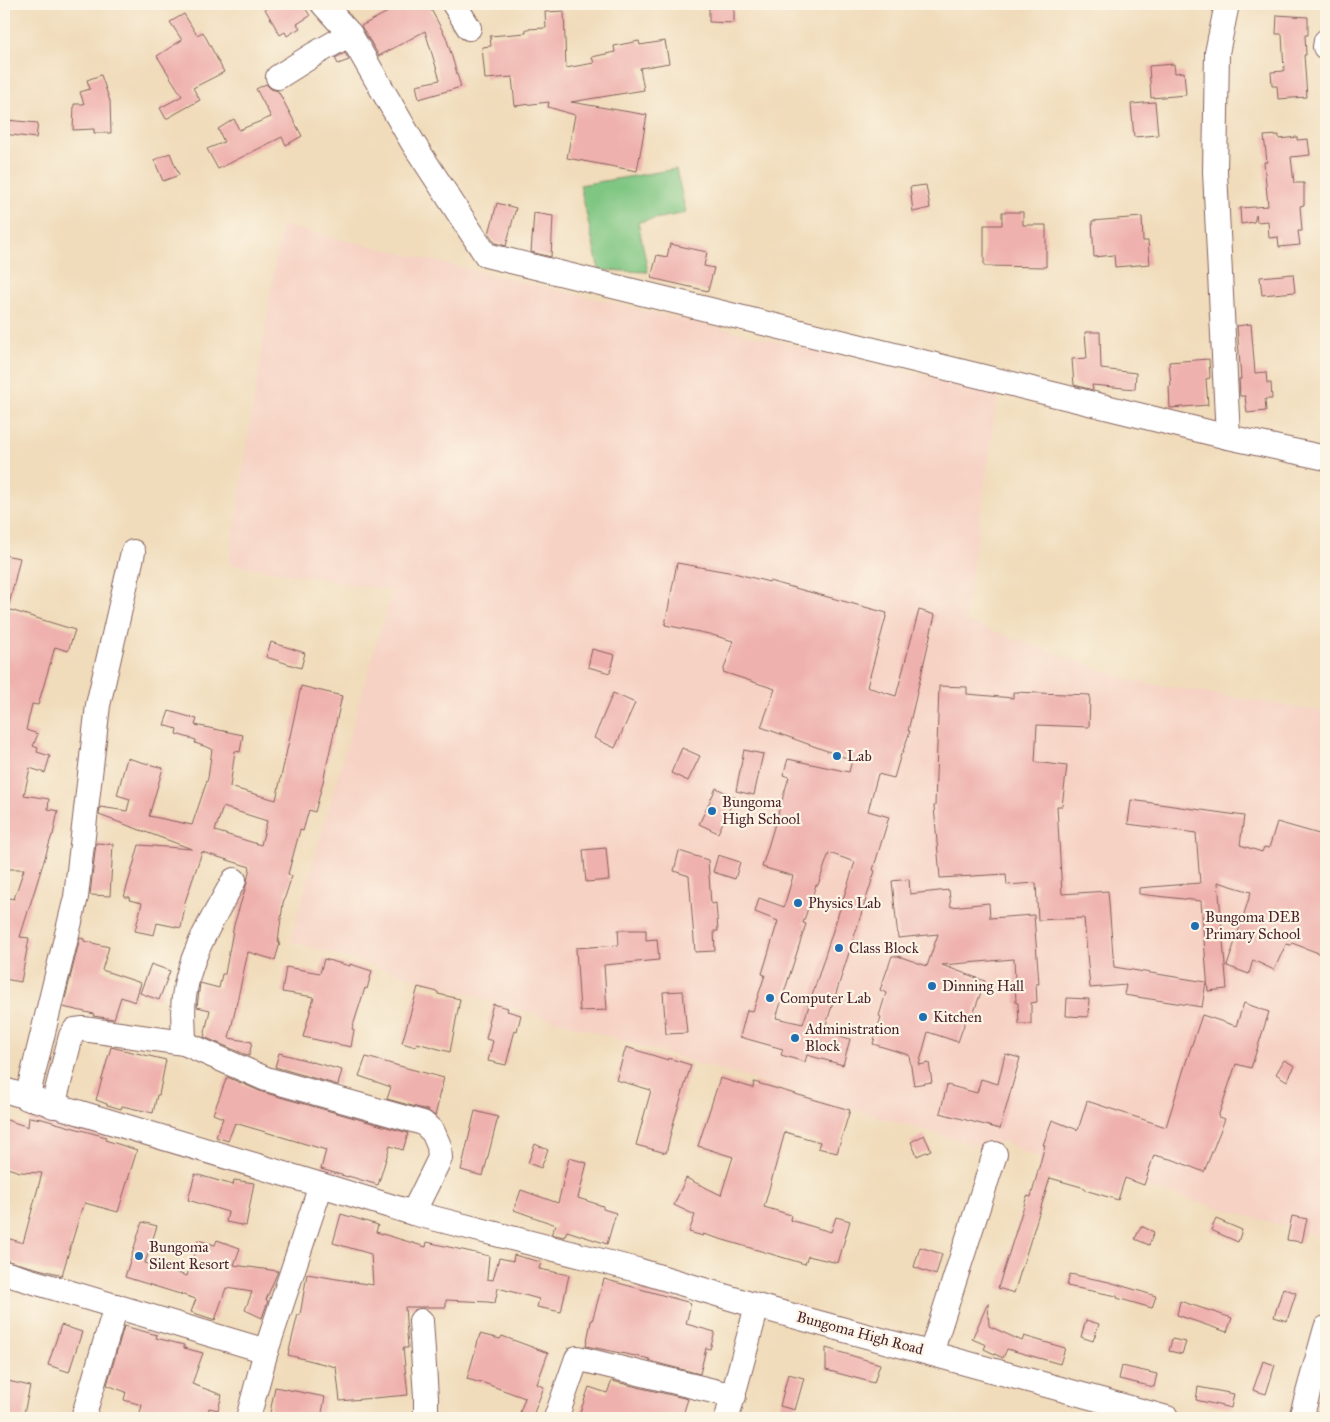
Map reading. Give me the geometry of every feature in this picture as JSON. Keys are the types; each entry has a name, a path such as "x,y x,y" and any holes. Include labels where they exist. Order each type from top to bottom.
{"street":[{"path":"323,4 350,34 413,143 486,255 1228,437 1326,458"},
{"path":"454,4 468,28"},
{"path":"1227,4 1217,53 1215,172 1228,437"},
{"path":"278,77 350,34"},
{"path":"27,1098 76,897 98,705 133,552"},
{"path":"184,1043 184,997 192,962 207,929 234,880"},
{"path":"54,1106 71,1036 75,1030 84,1029 184,1043 266,1079 423,1123 433,1132 439,1146 440,1158 412,1212"},
{"name":"Bungoma High Road","path":"4,1090 412,1212 637,1270 757,1306 931,1353 995,1154"},
{"path":"248,1418 266,1350 321,1185"},
{"path":"4,1273 266,1350"},
{"path":"82,1418 116,1306"},
{"path":"728,1418 757,1306"},
{"path":"421,1321 426,1418"},
{"path":"1301,1418 1326,1328"},
{"path":"931,1353 1167,1418"},
{"path":"556,1418 577,1358 734,1396"}],"shaded area":[{"name":"Bungoma High School","path":"281,225 998,393 965,621 1133,681 1326,712 1326,1238 1028,1154 1003,1141 987,1149 290,941 392,591 229,564"}],"green space":[{"path":"676,169 686,213 638,222 648,272 599,270 580,185"}],"building":[{"path":"262,4 303,4 310,16 297,24 300,28 287,36 285,32 280,35"},
{"path":"403,4 428,4 446,37 461,87 419,99 416,85 440,80 425,31 379,56 361,26"},
{"path":"709,4 734,4 734,23 709,22"},
{"path":"564,11 566,68 594,63 592,57 615,52 614,46 639,41 640,45 665,41 669,63 640,68 644,90 571,102 647,115 637,171 567,158 575,115 548,107 549,102 515,106 512,77 485,79 482,47 491,46 490,36 526,33 526,29 546,28 545,12"},
{"path":"184,14 197,35 203,32 224,72 193,88 200,100 166,119 160,108 182,96 157,56 182,40 170,22"},
{"path":"1277,15 1308,17 1308,35 1305,35 1306,55 1304,55 1307,97 1278,99 1277,86 1272,86 1271,72 1284,71 1282,34 1276,34"},
{"path":"345,53 349,60 338,64 335,58"},
{"path":"1174,64 1175,73 1184,72 1186,95 1151,98 1149,66"},
{"path":"101,75 110,101 111,133 94,133 94,129 73,130 74,104 84,104 80,92 90,89 87,80"},
{"path":"266,84 271,89 278,91 302,136 286,145 282,137 218,169 207,149 224,142 218,129 234,119 239,130 271,117 256,89"},
{"path":"1155,102 1158,135 1134,137 1131,104"},
{"path":"6,120 38,123 36,138 4,134"},
{"path":"1279,135 1279,139 1297,137 1297,140 1308,139 1310,155 1291,157 1294,183 1304,183 1304,205 1300,206 1302,231 1298,231 1300,245 1279,247 1278,237 1269,238 1268,221 1257,222 1256,215 1254,222 1241,224 1240,208 1268,206 1264,162 1267,162 1264,136"},
{"path":"170,153 179,175 163,181 154,160"},
{"path":"926,185 930,208 913,212 910,187"},
{"path":"497,203 516,208 506,246 495,243 489,234"},
{"path":"1002,212 1023,212 1023,225 1046,225 1046,267 984,266 984,225 1002,225"},
{"path":"534,213 553,216 551,257 531,252"},
{"path":"1142,217 1143,241 1148,241 1150,264 1115,267 1114,255 1094,257 1092,221"},
{"path":"670,244 707,252 704,266 714,268 708,291 651,278 657,255 667,257"},
{"path":"1293,274 1295,292 1262,295 1260,277"},
{"path":"1251,324 1255,373 1266,372 1267,383 1271,383 1272,399 1265,399 1266,411 1247,413 1245,396 1240,396 1239,379 1241,379 1237,326"},
{"path":"1085,332 1100,332 1101,369 1136,373 1135,389 1092,385 1093,390 1074,385 1072,359 1087,358"},
{"path":"1209,359 1210,378 1206,379 1208,405 1170,408 1169,362"},
{"path":"4,555 20,558 9,605 4,605"},
{"path":"677,563 769,581 887,613 867,687 896,696 919,610 935,615 908,731 910,731 894,778 878,774 868,811 889,817 873,870 875,871 824,1031 850,1039 843,1065 807,1055 805,1062 781,1055 783,1049 740,1037 747,1010 753,1011 765,975 762,974 778,921 755,912 759,898 784,907 793,876 762,867 789,777 783,775 788,759 849,772 852,760 761,727 775,689 723,672 733,641 665,625","holes":["829,853 855,862 803,1024 776,1018 806,924 803,923"]},
{"path":"4,608 75,630 68,651 55,647 38,705 32,704 26,730 38,734 33,746 38,748 37,752 50,756 45,773 30,768 24,795 49,799 48,809 58,811 53,835 20,937 29,938 21,982 4,979 4,897 14,899 24,869 8,869 8,824 4,824 4,773 7,759 4,759 4,714 8,697 4,695 7,681 4,681"},
{"path":"271,642 305,653 301,668 266,657"},
{"path":"592,649 615,655 610,673 588,667"},
{"path":"301,686 342,696 315,812 309,810 303,831 300,830 288,874 292,876 283,903 278,942 280,943 275,960 248,952 229,1038 252,1042 249,1056 204,1037 210,1010 197,1007 200,983 219,988 222,974 225,974 234,925 250,867 202,852 184,905 181,928 157,923 154,935 135,931 142,903 129,900 130,897 124,897 139,845 192,849 99,815 100,807 127,811 130,799 117,795 127,758 163,768 149,816 192,825 208,778 212,749 195,743 196,740 176,734 177,729 164,725 169,711 197,719 195,725 243,735 240,752 235,751 230,787 276,800","holes":["223,807 267,821 261,845 215,831"]},
{"path":"939,686 967,687 967,694 1013,698 1013,692 1090,695 1089,727 1037,725 1035,762 1067,766 1062,806 1057,806 1062,894 1108,891 1114,967 1206,982 1202,1007 1124,995 1126,985 1090,988 1084,918 1038,920 1036,883 1007,885 1006,874 940,878 934,806"},
{"path":"613,693 635,703 615,748 594,738"},
{"path":"682,748 700,756 688,781 671,773"},
{"path":"744,750 763,754 754,795 736,791"},
{"path":"716,788 735,797 718,833 699,824"},
{"path":"1131,800 1244,816 1240,845 1262,852 1264,847 1269,848 1277,822 1326,836 1326,941 1321,954 1292,943 1291,945 1286,944 1274,970 1253,960 1249,974 1227,966 1251,892 1218,882 1227,989 1208,991 1201,901 1139,894 1139,888 1200,883 1196,833 1128,824"},
{"path":"96,843 113,844 110,896 90,895"},
{"path":"606,848 609,880 586,882 583,850"},
{"path":"679,851 708,860 711,904 716,903 718,931 714,931 715,951 695,952 689,876 674,871"},
{"path":"718,855 740,862 735,879 713,872"},
{"path":"909,879 910,894 949,890 951,907 989,903 990,918 1034,915 1039,984 1036,984 1037,1002 1031,1003 1031,1024 1019,1024 1014,959 942,965 985,981 971,1020 966,1019 958,1042 928,1032 919,1065 929,1063 932,1082 914,1085 909,1055 873,1044 886,993 880,990 892,956 898,956 927,966 938,934 898,938 892,881"},
{"path":"618,930 646,930 646,940 657,939 659,960 604,965 607,1010 580,1011 576,948 619,945"},
{"path":"80,938 84,939 84,941 109,947 102,970 141,983 135,1002 121,997 114,1019 93,1016 94,1014 63,1007"},
{"path":"324,959 372,971 352,1029 354,1030 351,1047 303,1037 314,997 282,992 286,967 320,973"},
{"path":"151,964 170,971 159,1000 140,993"},
{"path":"418,987 460,999 450,1052 417,1043 416,1047 402,1043"},
{"path":"683,991 687,1033 666,1034 663,992"},
{"path":"1067,998 1089,999 1088,1017 1066,1016"},
{"path":"1244,1003 1269,1012 1251,1068 1236,1064 1218,1117 1225,1119 1204,1172 1174,1160 1154,1155 1144,1185 1125,1178 1118,1200 1050,1178 1014,1293 998,1288 1027,1196 1031,1197 1045,1145 1043,1145 1052,1120 1078,1130 1087,1101 1166,1127 1202,1015 1236,1026"},
{"path":"493,1004 508,1008 507,1011 521,1015 506,1065 488,1061 493,1041 486,1039"},
{"path":"111,1047 166,1060 159,1095 157,1095 153,1113 122,1106 121,1109 96,1100"},
{"path":"626,1047 691,1065 666,1153 636,1145 651,1090 616,1080"},
{"path":"279,1053 342,1070 338,1085 275,1067"},
{"path":"1005,1054 1020,1058 1000,1129 940,1113 947,1085 977,1093 981,1079 998,1084"},
{"path":"366,1057 444,1078 435,1116 427,1110 387,1099 391,1087 359,1076"},
{"path":"1284,1060 1295,1066 1287,1081 1276,1074"},
{"path":"227,1077 262,1092 408,1133 403,1150 390,1146 378,1185 321,1169 326,1150 235,1123 228,1141 216,1137 223,1118 213,1114"},
{"path":"720,1078 753,1088 754,1082 850,1110 837,1153 818,1148 820,1142 785,1132 764,1207 791,1215 790,1220 831,1232 836,1217 850,1221 838,1263 808,1256 805,1264 703,1234 703,1236 689,1232 695,1215 674,1205 686,1178 721,1195 733,1157 698,1146"},
{"path":"475,1111 498,1117 483,1176 461,1170"},
{"path":"29,1117 106,1137 105,1140 137,1150 118,1212 85,1203 82,1208 62,1275 4,1260 4,1237 23,1243 42,1173 20,1172 4,1167 4,1119 28,1127"},
{"path":"924,1135 931,1150 917,1156 911,1142"},
{"path":"535,1144 548,1150 541,1168 528,1163"},
{"path":"569,1158 587,1163 578,1198 603,1206 603,1209 616,1213 607,1244 567,1231 564,1237 551,1234 556,1225 514,1210 521,1190 558,1203"},
{"path":"195,1174 233,1185 234,1180 254,1183 246,1226 226,1222 228,1212 188,1200"},
{"path":"341,1214 378,1225 376,1232 426,1247 427,1242 489,1256 487,1279 493,1280 499,1258 513,1261 514,1255 541,1262 539,1269 569,1275 561,1312 537,1307 539,1299 498,1288 495,1303 446,1300 446,1307 405,1307 408,1348 403,1348 408,1395 340,1401 336,1367 288,1355 298,1314 300,1315 307,1274 373,1285 371,1254 333,1243"},
{"path":"1292,1216 1307,1219 1302,1242 1287,1240"},
{"path":"1216,1219 1242,1230 1238,1242 1211,1230"},
{"path":"142,1222 157,1226 145,1263 187,1276 198,1240 215,1245 217,1240 240,1248 234,1265 278,1271 266,1300 268,1301 262,1318 245,1310 252,1292 226,1288 215,1320 191,1312 196,1299 125,1277"},
{"path":"1141,1226 1154,1232 1149,1245 1135,1239"},
{"path":"920,1247 942,1254 936,1275 914,1267"},
{"path":"1070,1274 1109,1282 1156,1296 1152,1308 1117,1298 1117,1296 1067,1286"},
{"path":"604,1279 691,1303 686,1324 715,1332 710,1349 706,1348 700,1374 649,1361 650,1359 586,1346 591,1321"},
{"path":"1283,1288 1296,1293 1287,1321 1274,1317"},
{"path":"1180,1301 1232,1318 1227,1332 1177,1315"},
{"path":"988,1303 989,1326 1022,1341 1024,1336 1065,1348 1060,1364 1007,1349 1003,1358 984,1349 986,1345 972,1339"},
{"path":"1086,1320 1099,1324 1093,1341 1081,1337"},
{"path":"61,1325 82,1332 69,1372 48,1365"},
{"path":"124,1326 157,1335 156,1338 184,1345 184,1348 203,1353 192,1384 222,1395 218,1410 209,1408 207,1418 139,1418 142,1405 124,1400 126,1392 107,1385"},
{"path":"480,1334 500,1339 502,1336 548,1353 537,1384 544,1387 532,1418 518,1418 525,1398 481,1382 467,1379"},
{"path":"1172,1339 1186,1342 1182,1354 1169,1351"},
{"path":"826,1348 880,1364 874,1383 826,1370"},
{"path":"1263,1361 1275,1365 1266,1394 1253,1390"},
{"path":"1122,1366 1157,1374 1154,1387 1119,1379"},
{"path":"788,1374 804,1378 795,1410 780,1406"},
{"path":"8,1381 30,1386 23,1418 4,1418 4,1402"},
{"path":"612,1381 688,1399 682,1418 578,1418 589,1387 607,1393"},
{"path":"275,1387 325,1397 321,1418 269,1418"},
{"path":"1198,1387 1234,1394 1231,1408 1196,1400"}],"place":[{"name":"Lab","path":"837,756"},
{"name":"Bungoma High School","path":"712,811"},
{"name":"Physics Lab","path":"798,903"},
{"name":"Bungoma DEB Primary School","path":"1195,926"},
{"name":"Class Block","path":"839,948"},
{"name":"Dinning Hall","path":"932,986"},
{"name":"Computer Lab","path":"770,998"},
{"name":"Kitchen","path":"923,1017"},
{"name":"Administration Block","path":"795,1038"},
{"name":"Bungoma Silent Resort","path":"139,1256"}]}
